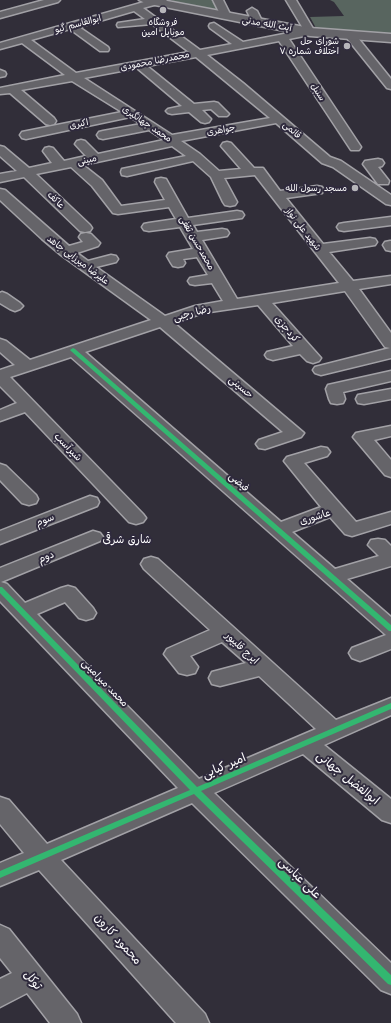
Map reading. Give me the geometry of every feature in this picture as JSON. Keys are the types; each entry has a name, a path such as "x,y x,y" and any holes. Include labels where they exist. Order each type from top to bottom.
{"main road":[{"name":"آیت الله مدنی","path":"145,0 160,1 226,16 310,32 391,38"}],"street":[{"path":"0,15 55,0"},
{"path":"218,0 226,16"},
{"path":"291,0 310,32"},
{"name":"ابوالقاسم گیو","path":"1,45 160,1"},
{"name":"قائمی","path":"136,8 198,53 245,90 326,160 337,164 391,202"},
{"path":"82,10 100,18"},
{"path":"252,11 258,22"},
{"path":"122,25 154,21"},
{"path":"72,26 104,49"},
{"path":"214,26 241,45"},
{"name":"محمدرضا محمودی","path":"9,89 310,32"},
{"path":"350,35 391,86"},
{"name":"سنبل","path":"282,37 355,147"},
{"name":"محمد جهانگیری","path":"23,39 74,76 172,140 216,175"},
{"path":"138,64 205,119"},
{"path":"0,76 9,89 50,121"},
{"path":"172,111 214,105 223,114"},
{"name":"اکبری","path":"32,131 132,113"},
{"name":"جواهری","path":"172,140 271,121"},
{"path":"103,135 151,126"},
{"name":"مبینی","path":"0,178 74,163 172,140"},
{"path":"80,144 95,158"},
{"name":"شهید علی نواز","path":"227,146 254,171 277,196 349,286 391,344"},
{"name":"عاکف","path":"0,150 27,173 85,232 93,243 66,252"},
{"path":"49,151 60,166"},
{"path":"127,172 196,158"},
{"path":"74,163 97,183 111,203 118,210 132,214 174,203"},
{"path":"378,164 369,164 387,180"},
{"path":"230,202 216,175 254,171"},
{"path":"365,183 387,180"},
{"name":"محمدحسن ثقفی","path":"161,182 232,304"},
{"path":"277,196 317,190"},
{"name":"علیرضا میرزایی جاهد","path":"0,193 66,252 162,321"},
{"path":"97,205 111,203"},
{"path":"0,214 18,210"},
{"path":"149,227 237,215"},
{"path":"344,227 391,220"},
{"path":"178,263 174,256 222,233"},
{"path":"31,241 47,236"},
{"path":"320,250 370,242"},
{"path":"166,246 197,244"},
{"path":"85,266 111,258"},
{"path":"195,282 217,278"},
{"name":"رضا رجبی","path":"0,375 200,309 391,280"},
{"name":"کردجزی","path":"262,300 313,359"},
{"name":"حسینی","path":"162,321 295,433 265,444"},
{"path":"0,344 27,366"},
{"name":"فیضی","path":"74,350 391,629"},
{"path":"273,354 313,359 391,353"},
{"name":"شیرآسب","path":"0,375 136,518"},
{"path":"337,399 334,389 391,376"},
{"path":"364,399 391,394"},
{"path":"0,416 28,406"},
{"path":"391,431 362,437 391,471"},
{"path":"321,452 293,461 333,509"},
{"path":"4,480 28,499"},
{"name":"سوم","path":"0,538 90,502"},
{"name":"عاشوری","path":"278,530 333,509 352,530 391,518"},
{"name":"دوم","path":"1,589 93,537"},
{"path":"332,577 387,554"},
{"name":"ایرج قلیپور","path":"151,564 333,731"},
{"name":"محمد میرامینی","path":"1,589 195,790"},
{"path":"22,612 68,593 86,613"},
{"path":"187,667 175,654 224,632"},
{"path":"360,653 391,641"},
{"path":"220,678 262,666"},
{"name":"امیر کیایی","path":"0,875 391,706"},
{"name":"ابوالفضل جهانی","path":"305,743 391,813"},
{"name":"علی عباسی","path":"195,790 391,981"},
{"name":"محمود کارون","path":"0,807 42,856 194,1023"},
{"name":"توکل","path":"0,937 67,1023"},
{"path":"0,994 30,977"}],"shaded area":[{"path":"173,0 212,0 218,12 167,2"},
{"path":"330,0 391,0 391,35 316,28 310,17 344,16 334,2"}],"cycle path":[{"path":"73,350 391,629"},
{"path":"0,589 195,790 391,981"},
{"path":"0,875 391,706"}],"place":[{"name":"فروشگاه موبایل امین","path":"163,10"},
{"name":"شورای حل اختلاف شماره ۷","path":"347,46"},
{"name":"مسجد رسول الله","path":"355,188"}],"district":[{"name":"شارق شرقی","path":"127,540"}]}
